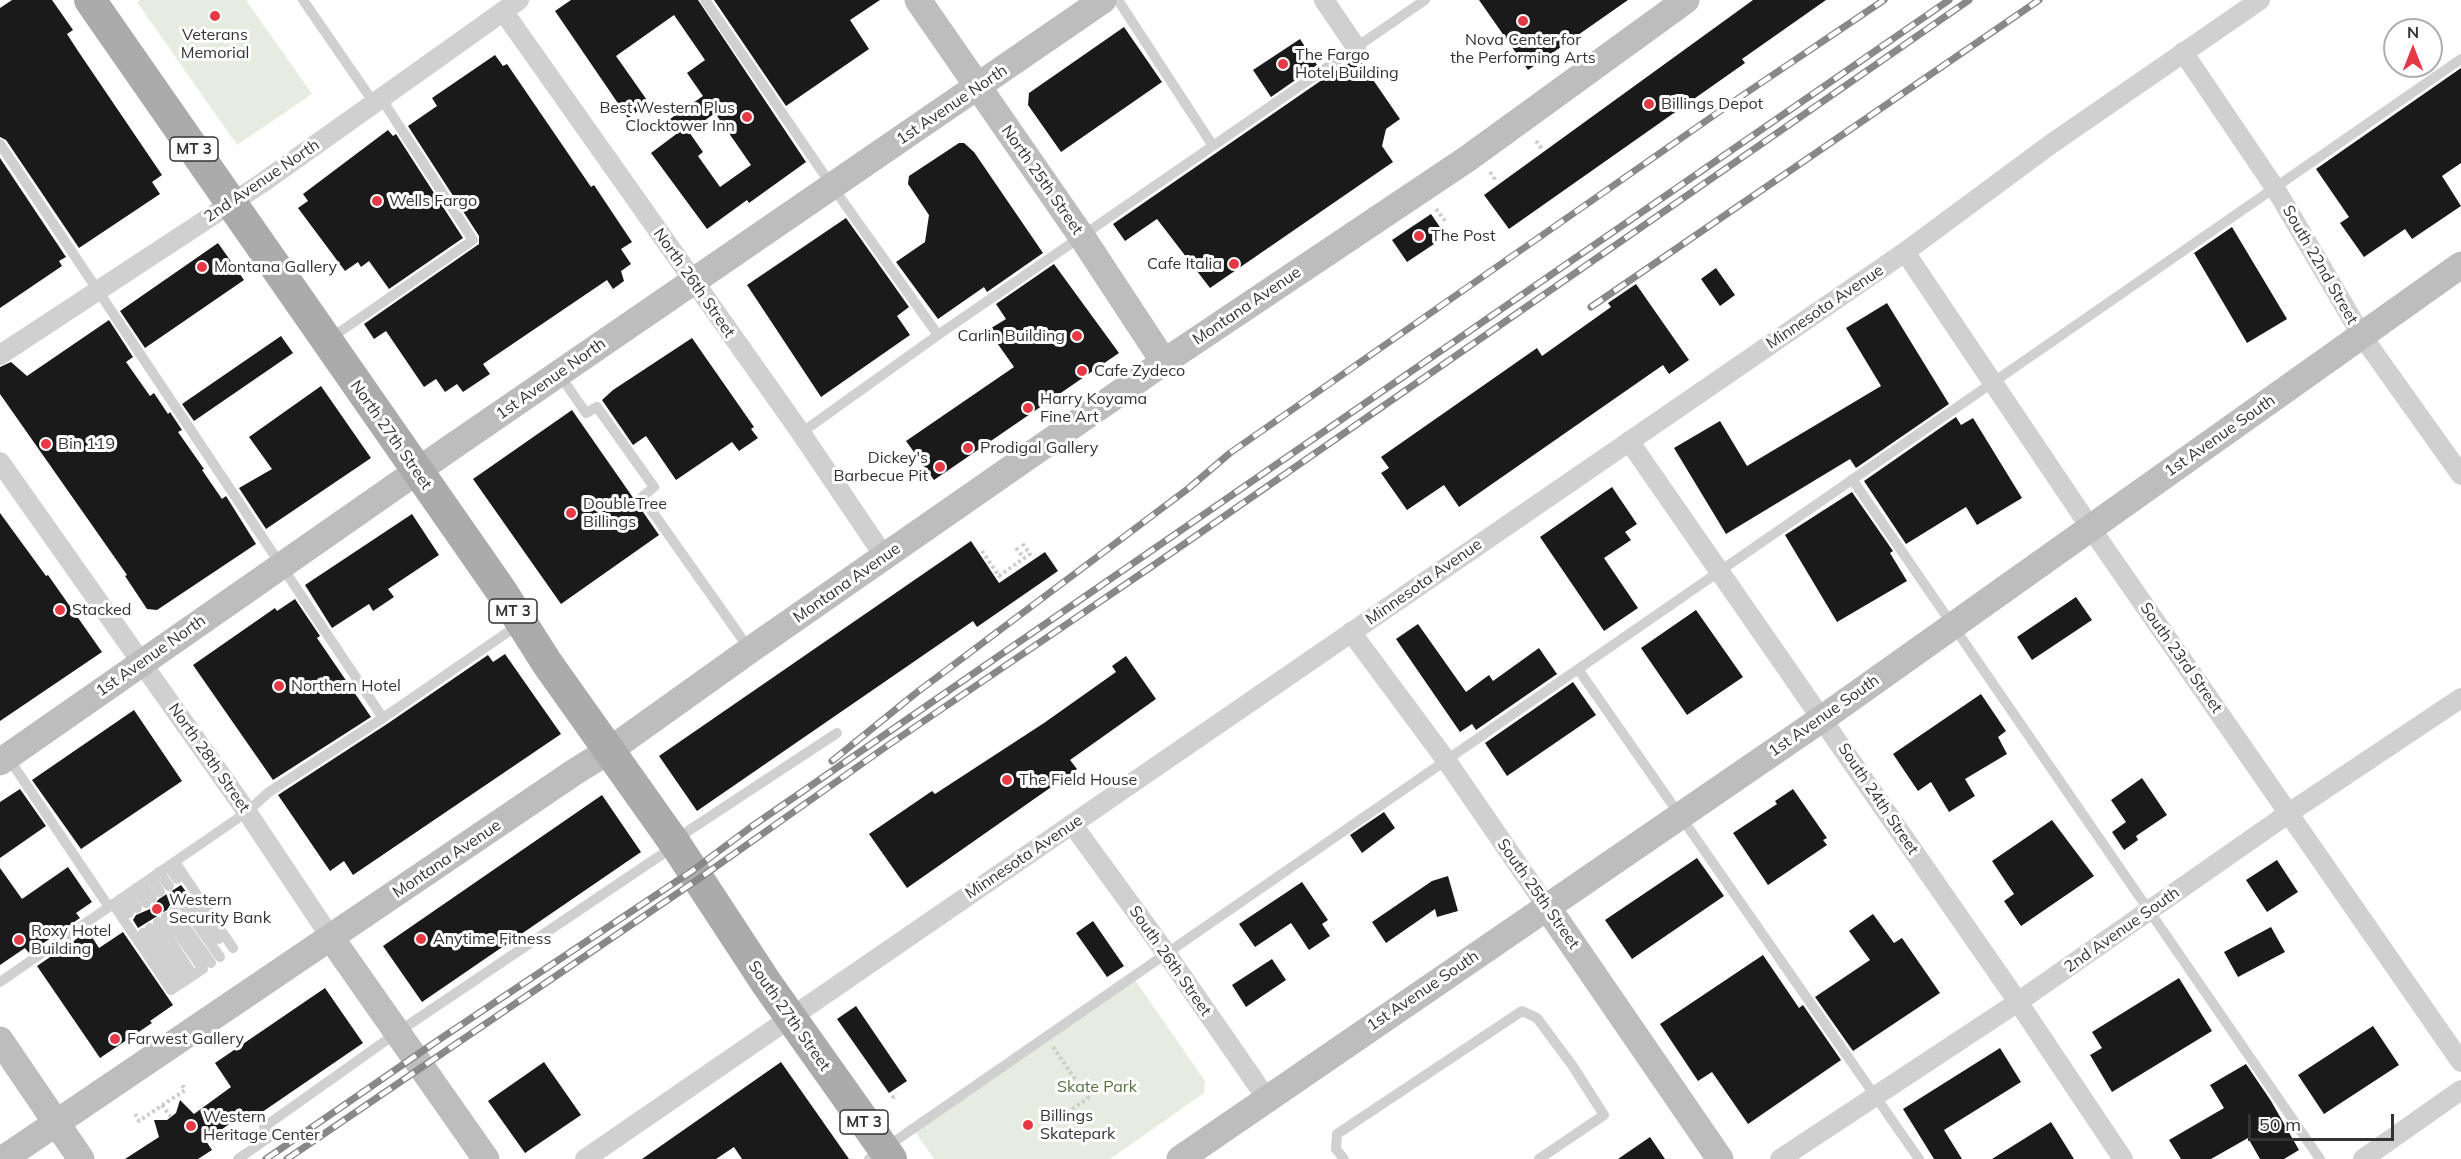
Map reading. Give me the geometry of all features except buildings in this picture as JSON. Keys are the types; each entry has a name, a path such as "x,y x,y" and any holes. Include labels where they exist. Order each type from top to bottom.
{"main road":[{"name":"North 27th Street","path":"90,0 680,852"},
{"name":"North 25th Street","path":"918,0 1082,237 1164,362"},
{"name":"1st Avenue North","path":"2,755 142,662 1103,0"},
{"name":"Montana Avenue","path":"3,1159 610,750 1164,362 1467,159 1686,0"},
{"name":"1st Avenue South","path":"1180,1159 1823,718 2461,265"},
{"name":"South 27th Street","path":"680,852 882,1156"},
{"name":"South 25th Street","path":"1547,907 1720,1159"},
{"name":"North 28th Street","path":"332,938 486,1159"},
{"path":"0,1040 81,1159"}],"street":[{"name":"2nd Avenue North","path":"0,355 262,183 519,0"},
{"path":"1324,0 1356,47"},
{"name":"Minnesota Avenue","path":"585,1159 1905,252 2051,144 2259,0"},
{"name":"North 26th Street","path":"503,11 801,433 884,556"},
{"name":"South 22nd Street","path":"2183,52 2275,188 2362,336 2461,475"},
{"name":"South 23rd Street","path":"1905,252 2090,527 2461,1062"},
{"name":"South 24th Street","path":"1629,441 1823,718 2123,1159"},
{"name":"North 28th Street","path":"0,462 247,812 332,938"},
{"name":"South 25th Street","path":"1352,632 1446,760 1547,907"},
{"name":"2nd Avenue South","path":"1780,1159 2018,1002 2289,813 2461,698"},
{"name":"South 26th Street","path":"1072,824 1166,953 1267,1099"},
{"path":"2362,1159 2461,1090"}],"lane":[{"path":"303,0 378,101 473,240 327,341"},
{"path":"705,0 832,186 938,335"},
{"path":"1118,0 1213,146"},
{"path":"801,433 938,335 1425,0"},
{"path":"882,1156 1166,953 2461,59"},
{"path":"0,144 383,718"},
{"path":"559,374 586,413 597,407 654,488 642,497 750,650"},
{"path":"1852,479 2320,1159"},
{"path":"0,982 247,812 269,792 383,718 521,623"},
{"path":"1578,669 1919,1159"},
{"path":"238,1159 271,1136 264,1127 398,1032 680,852 837,733"},
{"path":"2,755 153,897"},
{"path":"140,885 153,897"},
{"path":"140,885 153,897"},
{"path":"140,885 153,897"},
{"path":"140,885 171,990 206,967"},
{"path":"140,885 206,967"},
{"path":"166,917 206,967"},
{"path":"166,917 206,967"},
{"path":"166,917 206,967"},
{"path":"166,917 206,967"},
{"path":"1342,1159 1336,1149 1337,1134 1522,1011 1537,1018 1572,1065 1604,1115 1539,1159"}],"path":[{"path":"1536,141 1542,149"},
{"path":"1490,172 1496,181"},
{"path":"1436,209 1446,222"},
{"path":"982,551 999,576 1030,554 1022,543"},
{"path":"1016,548 1024,558"},
{"path":"1046,1037 1088,1098 1071,1110"},
{"path":"135,1114 139,1120 185,1090 181,1083"},
{"path":"892,1098 897,1094"},
{"path":"162,1105 171,1117"}],"green space":[{"path":"140,0 246,0 312,94 237,145 137,2"},
{"name":"Skate Park","path":"1135,980 1205,1081 1204,1093 1110,1159 934,1159 915,1132"}],"railway":[{"path":"832,761 916,693 1189,488 1230,453 1746,93 1884,0"},
{"path":"266,1159 440,1039 692,871 751,827 1949,0"},
{"path":"287,1159 697,880 887,746 1151,567 1969,0"},
{"path":"1591,307 2039,0"}],"place":[{"name":"Veterans Memorial","path":"215,16"},
{"name":"Nova Center for the Performing Arts","path":"1523,21"},
{"name":"The Fargo Hotel Building","path":"1283,64"},
{"name":"Billings Depot","path":"1649,104"},
{"name":"Best Western Plus Clocktower Inn","path":"747,117"},
{"name":"Wells Fargo","path":"377,201"},
{"name":"The Post","path":"1419,236"},
{"name":"Cafe Italia","path":"1234,264"},
{"name":"Montana Gallery","path":"202,267"},
{"name":"Carlin Building","path":"1077,336"},
{"name":"Cafe Zydeco","path":"1082,371"},
{"name":"Harry Koyama Fine Art","path":"1028,408"},
{"name":"Bin 119","path":"46,444"},
{"name":"Prodigal Gallery","path":"968,448"},
{"name":"Dickey's Barbecue Pit","path":"940,467"},
{"name":"DoubleTree Billings","path":"571,513"},
{"name":"Stacked","path":"60,610"},
{"name":"Northern Hotel","path":"279,686"},
{"name":"The Field House","path":"1007,780"},
{"name":"Western Security Bank","path":"157,909"},
{"name":"Anytime Fitness","path":"421,939"},
{"name":"Roxy Hotel Building","path":"19,940"},
{"name":"Farwest Gallery","path":"115,1039"},
{"name":"Billings Skatepark","path":"1028,1125"},
{"name":"Western Heritage Center","path":"191,1126"}]}
